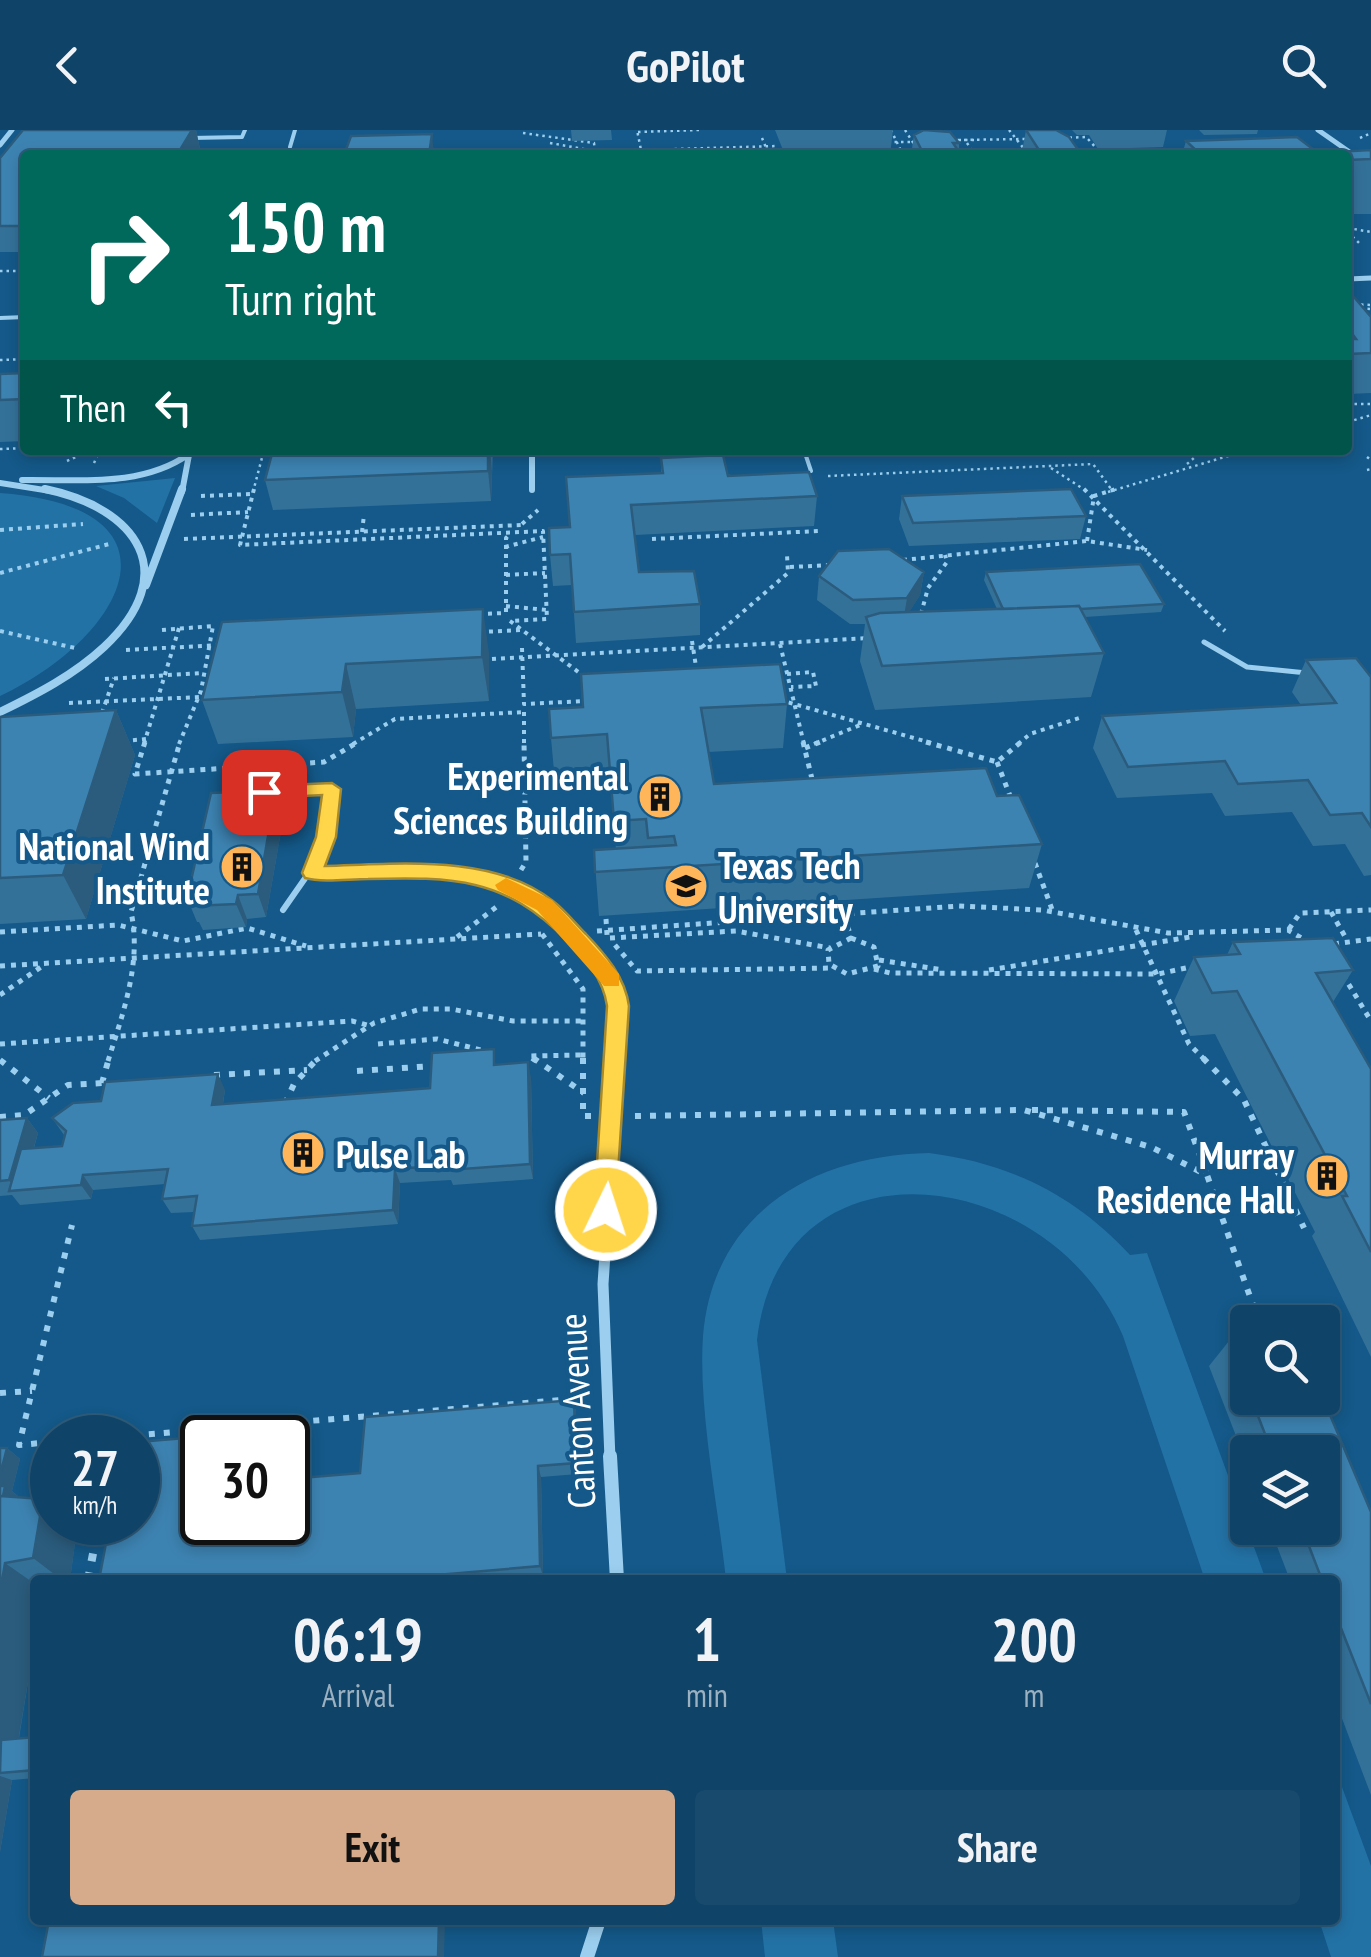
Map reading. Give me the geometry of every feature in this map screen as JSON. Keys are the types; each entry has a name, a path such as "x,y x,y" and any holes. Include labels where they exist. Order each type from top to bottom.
{"street":[{"path":"1,144 12,130"},
{"path":"1318,130 1347,150"},
{"path":"0,482 154,474 169,470 186,455"},
{"path":"0,712 56,683 96,654 126,621 166,539 189,470 190,455"},
{"path":"532,455 532,490"},
{"path":"0,482 78,497 117,518 135,536 144,557 141,594"},
{"name":"Canton Avenue","path":"312,873 413,871 480,878 511,886 528,893 560,920 595,956 616,988 618,1036 603,1288 617,1575"},
{"path":"586,1957 597,1925"}],"lane":[{"path":"186,138 242,137 245,130"},
{"path":"290,147 296,130"},
{"path":"1,144 21,142"},
{"path":"806,455 812,473"},
{"path":"1204,642 1248,667 1289,674 1322,672"},
{"path":"264,792 332,789 326,837 312,873 283,910"}],"path":[{"path":"637,131 700,130"},
{"path":"891,130 901,150"},
{"path":"905,130 918,150"},
{"path":"957,130 963,138"},
{"path":"1009,130 1025,150"},
{"path":"524,145 523,131 584,150"},
{"path":"1052,138 1086,137 1098,150"},
{"path":"762,138 767,150"},
{"path":"956,141 1034,138"},
{"path":"942,141 974,140"},
{"path":"551,142 594,143 595,150"},
{"path":"888,142 927,142"},
{"path":"967,143 972,150"},
{"path":"682,150 777,146"},
{"path":"1352,235 1362,246"},
{"path":"0,451 6,460"},
{"path":"54,467 80,455"},
{"path":"93,465 98,455"},
{"path":"263,455 240,544 543,532 547,618 510,621"},
{"path":"1179,469 1197,455"},
{"path":"1094,496 1229,455"},
{"path":"812,473 1093,464 1111,489"},
{"path":"1049,466 1094,496 1231,638"},
{"path":"193,496 253,494"},
{"path":"1086,541 1094,496"},
{"path":"538,510 512,533 506,547 506,609 510,621 586,677"},
{"path":"188,515 248,512"},
{"path":"361,539 364,516"},
{"path":"0,530 94,523"},
{"path":"166,539 521,525"},
{"path":"652,539 818,532"},
{"path":"506,547 526,545 544,537"},
{"path":"0,573 118,540 122,548"},
{"path":"896,561 1086,541 1147,550"},
{"path":"917,624 928,588 948,562 945,555"},
{"path":"702,648 788,574 787,556"},
{"path":"790,567 834,565"},
{"path":"506,576 546,573"},
{"path":"468,614 506,609 546,610"},
{"path":"102,1083 138,929 131,912 168,772 199,698 214,626 162,630"},
{"path":"179,628 136,774 324,762 396,719 524,712"},
{"path":"0,630 80,650"},
{"path":"466,633 522,630"},
{"path":"492,659 693,645 702,648 882,638"},
{"path":"73,654 87,642"},
{"path":"780,644 813,784"},
{"path":"126,650 226,645"},
{"path":"693,645 698,678"},
{"path":"455,939 489,918 526,862 522,648"},
{"path":"788,674 813,672 816,686 791,688"},
{"path":"105,678 202,673"},
{"path":"102,715 114,678"},
{"path":"70,703 210,697"},
{"path":"524,704 598,700"},
{"path":"778,700 997,762"},
{"path":"997,762 1030,734 1082,717"},
{"path":"805,748 862,724"},
{"path":"110,742 146,740"},
{"path":"997,762 1016,812"},
{"path":"1034,862 1053,912"},
{"path":"490,902 512,908"},
{"path":"605,929 843,909 959,906 1053,912 1136,930 1198,935 1288,930 1311,943"},
{"path":"843,909 851,938"},
{"path":"1288,930 1295,915 1371,910"},
{"path":"1331,912 1348,941"},
{"path":"531,920 578,979 585,1001 581,1055 583,1116"},
{"path":"0,932 118,924 183,941 247,928 309,947"},
{"path":"605,929 736,930 830,948 851,938 874,947 879,960"},
{"path":"605,929 637,971 832,968 847,974 874,969 890,973 1158,974 1204,964"},
{"path":"1136,930 1189,1044 1244,1100 1304,1228"},
{"path":"0,966 542,934"},
{"path":"879,960 919,968 994,970 1198,935"},
{"path":"1331,954 1326,946 1371,939"},
{"path":"830,948 832,968"},
{"path":"874,969 879,960"},
{"path":"0,995 46,963"},
{"path":"1341,970 1371,1021"},
{"path":"284,1106 323,1053 367,1025 440,1008 503,1020 583,1021"},
{"path":"0,1044 352,1021 367,1025"},
{"path":"378,1044 436,1039 461,1042 488,1050 496,1062"},
{"path":"581,1055 528,1056 584,1093"},
{"path":"0,1060 48,1098"},
{"path":"357,1071 445,1065"},
{"path":"202,1076 307,1070"},
{"path":"0,1117 24,1115 68,1085 119,1082"},
{"path":"636,1116 1024,1110 1184,1112 1252,1305"},
{"path":"1024,1110 1151,1147 1207,1175"},
{"path":"30,1443 18,1444 72,1225"},
{"path":"0,1393 32,1391"},
{"path":"160,1433 574,1399"},
{"path":"89,1575 95,1545"}],"shaded area":[{"path":"175,478 157,523 124,498 96,486"},
{"path":"0,493 60,503 99,522 118,548 120,577 106,609 81,641 44,671 0,696"},
{"path":"929,1153 986,1165 1039,1185 1063,1199 1087,1215 1130,1255 1147,1253 1230,1481 1230,1545 1253,1545 1264,1575 1203,1575 1123,1336 1088,1278 1039,1234 982,1206 922,1194 864,1201 814,1226 777,1272 757,1340 786,1575 725,1575 702,1364 711,1293 726,1255 749,1224 777,1199 810,1179 887,1156"},
{"path":"1340,1782 1371,1866 1371,1957 1331,1957 1321,1925 1340,1925"},
{"path":"762,1925 834,1925 838,1957 765,1957"}],"building":[{"path":"23,130 192,130 180,150 20,150 20,226 0,226 0,158"},
{"path":"924,130 950,132 959,143 953,143 958,150 922,150 914,135"},
{"path":"1026,130 1056,130 1069,137 1078,150 1039,150"},
{"path":"432,134 430,150 346,150 351,136"},
{"path":"1297,137 1314,150 1196,150 1186,141"},
{"path":"1371,150 1371,159 1352,160 1352,151"},
{"path":"1352,295 1371,317 1371,353 1352,354 1352,339 1356,339 1352,334"},
{"path":"20,373 20,399 0,400 0,374"},
{"path":"272,455 488,455 488,471 265,480"},
{"path":"723,455 728,476 809,472 817,496 631,505 639,572 694,571 700,604 574,612 570,554 550,555 549,528 570,527 566,477 663,473 661,458"},
{"path":"1071,489 1086,516 913,523 902,496"},
{"path":"889,549 924,572 907,598 853,600 819,576 838,551"},
{"path":"1140,564 1164,604 1003,609 986,572"},
{"path":"1079,606 1104,653 882,666 866,617 880,613"},
{"path":"483,609 482,657 346,664 342,692 202,700 222,622"},
{"path":"1356,658 1371,677 1371,827 1362,813 1330,815 1308,780 1238,784 1225,761 1128,767 1102,716 1336,703 1306,660"},
{"path":"780,664 787,704 701,708 714,784 986,768 997,796 1019,795 1042,844 595,872 594,850 676,845 674,836 648,838 646,819 614,821 607,734 551,738 549,709 583,707 581,674"},
{"path":"116,710 63,875 0,878 0,717"},
{"name":"National Wind Institute","path":"276,790 258,894 238,895 236,904 193,906 195,897 187,898 211,793"},
{"path":"1333,938 1353,970 1316,973 1371,1069 1371,1252 1342,1196 1347,1196 1237,991 1212,993 1194,957 1240,954 1233,942"},
{"name":"Pulse Lab","path":"494,1049 494,1065 528,1062 530,1164 395,1169 393,1210 192,1226 197,1196 162,1199 168,1169 83,1175 81,1185 9,1191 21,1149 62,1146 66,1131 52,1118 73,1103 101,1101 105,1082 218,1074 212,1105 430,1088 432,1053"},
{"path":"27,1118 9,1180 0,1181 0,1120"},
{"path":"574,1400 576,1463 538,1466 540,1566 438,1575 100,1575 106,1545 160,1545 160,1440 180,1438 180,1545 310,1545 310,1477 360,1473 365,1417"},
{"path":"1258,1415 1330,1415 1338,1435 1265,1435"},
{"path":"1340,1439 1371,1512 1371,1704 1340,1626 1340,1575 1320,1575 1309,1545 1340,1545"},
{"path":"0,1448 7,1448 0,1475"},
{"path":"0,1496 30,1498 33,1558 5,1563 0,1592"},
{"path":"30,1737 30,1770 0,1773 1,1740"},
{"path":"48,1925 439,1925 438,1957 42,1957"}],"slow traffic":[{"path":"506,885 528,893 544,905 595,956 612,980"}],"place":[{"name":"Experimental Sciences Building","path":"660,797"},
{"name":"National Wind Institute","path":"242,867"},
{"name":"Texas Tech University","path":"686,886"},
{"name":"Pulse Lab","path":"303,1153"},
{"name":"Murray Residence Hall","path":"1327,1176"}],"route":[{"path":"264,792 332,789 322,854 312,873 413,871 480,878 511,886 544,905 595,956 616,988 618,1006 606,1210"}]}
